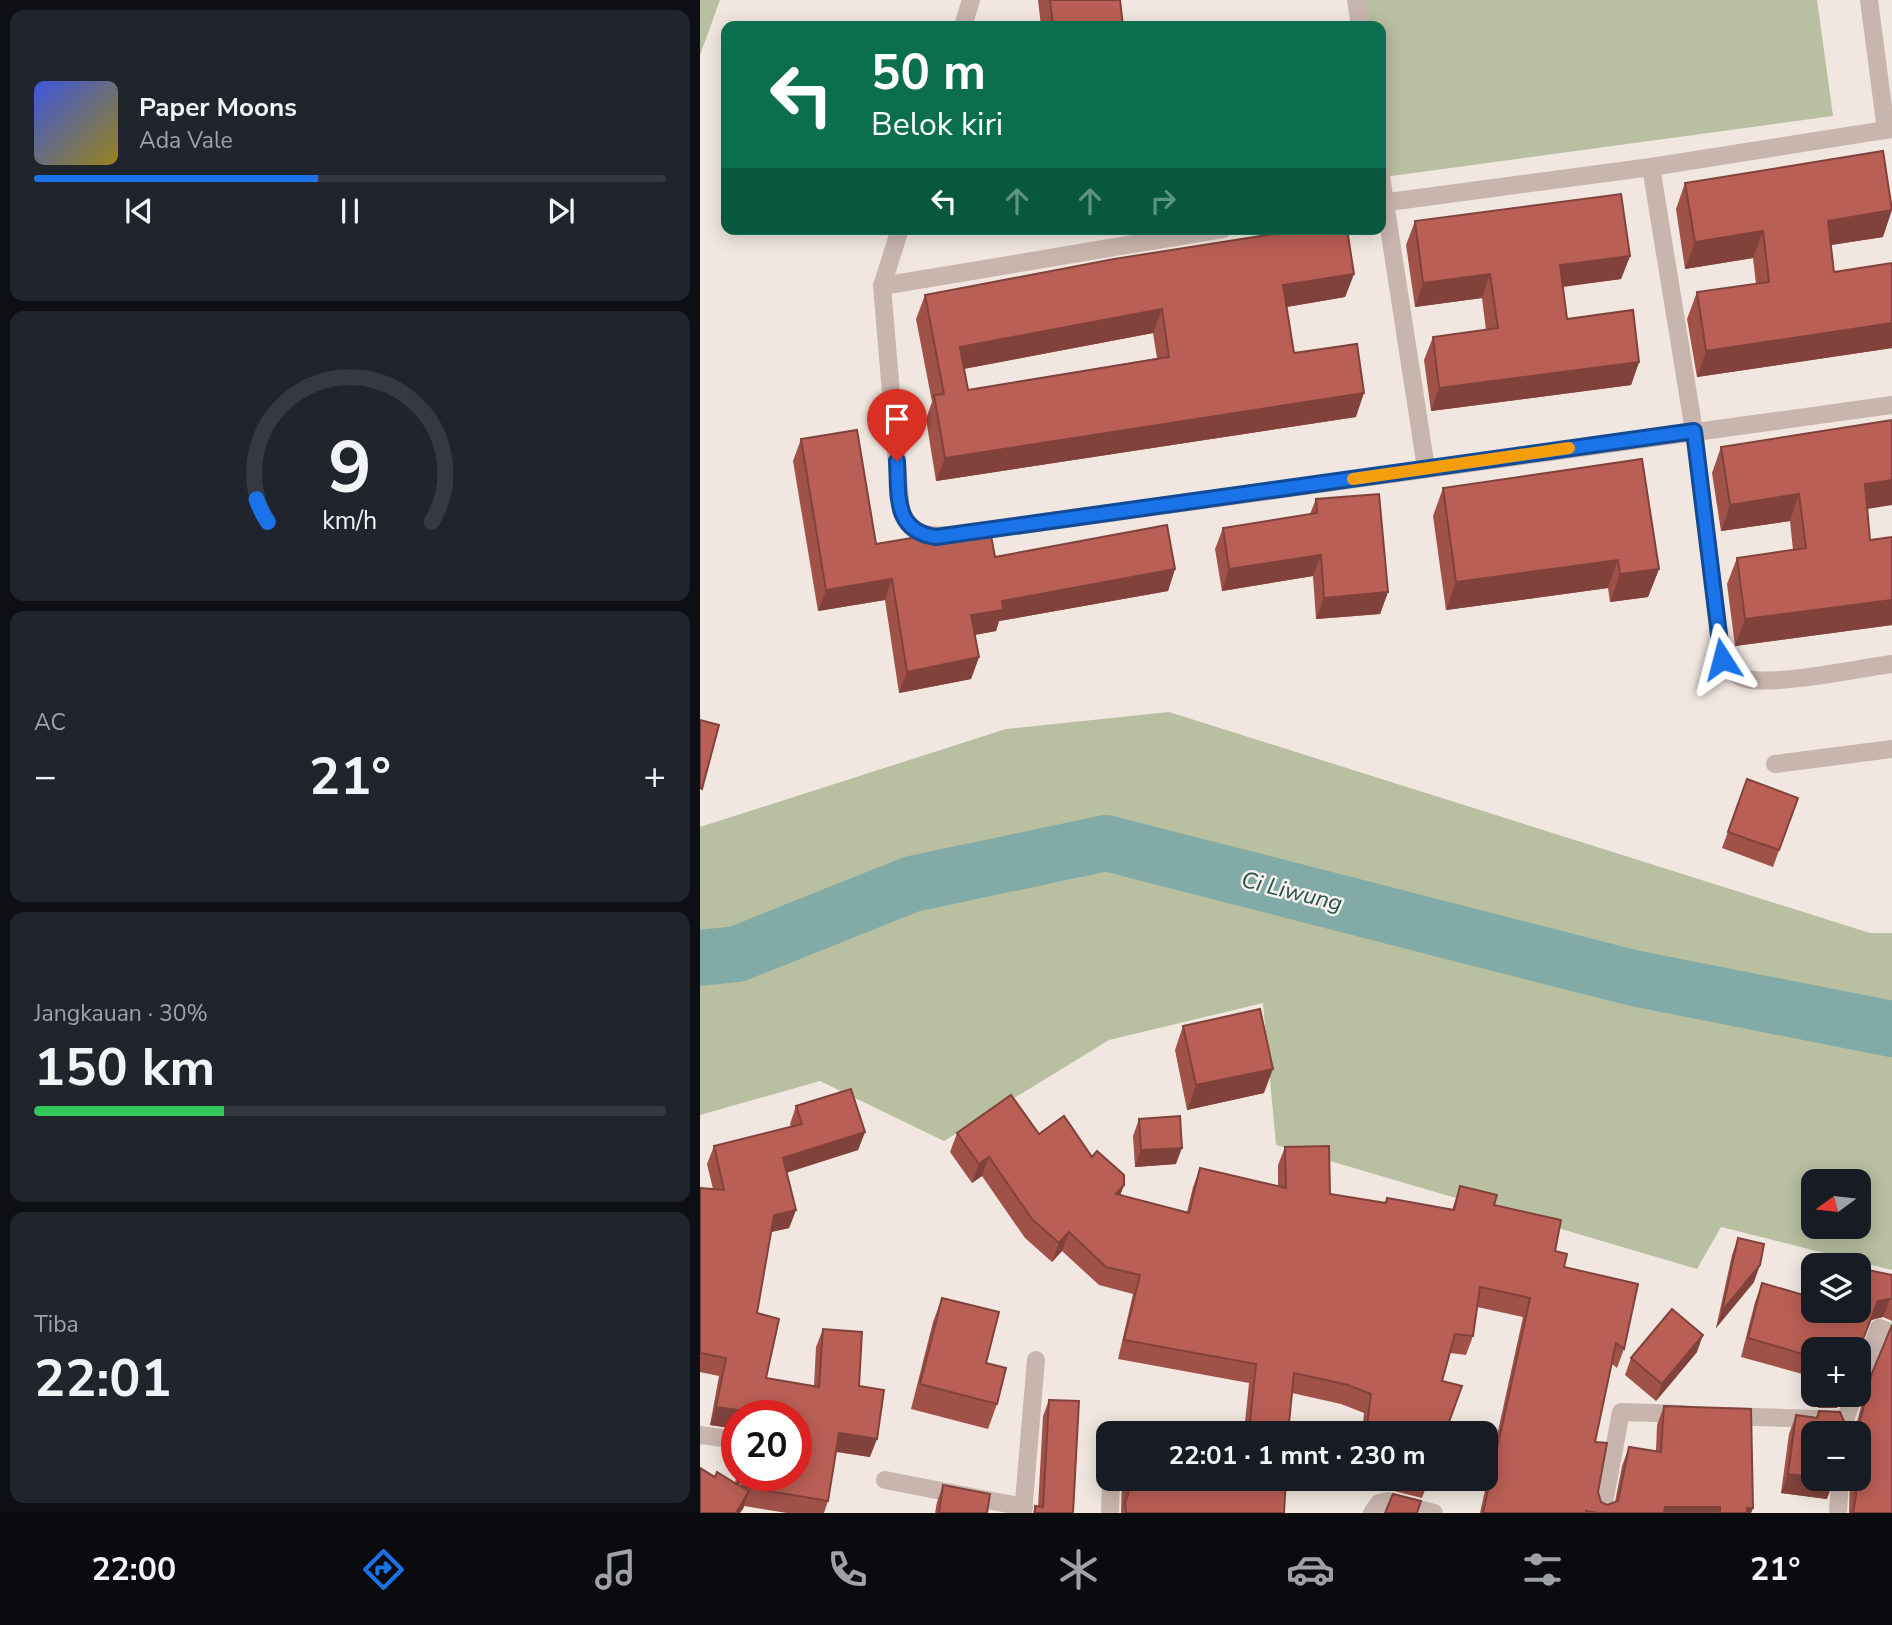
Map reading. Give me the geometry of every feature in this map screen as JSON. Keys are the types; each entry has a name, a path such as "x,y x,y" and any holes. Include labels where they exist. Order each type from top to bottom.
{"street":[{"path":"965,21 971,0"},
{"path":"1356,0 1359,21"},
{"path":"1386,203 1651,167 1889,129 1869,0"},
{"path":"1651,167 1694,431 1720,651 1727,667 1746,679 1767,680 1892,664"},
{"path":"1386,221 1426,468"},
{"path":"898,235 882,286 901,511 912,530 922,535 950,536 1892,405"},
{"path":"882,286 1187,235"},
{"path":"1775,764 1892,750"},
{"path":"1871,1349 1879,1328 1892,1333"},
{"path":"884,1480 1024,1510 1036,1360"},
{"path":"1602,1513 1621,1412 1801,1423"},
{"path":"700,1435 721,1438"},
{"path":"1110,1513 1111,1491"},
{"path":"1838,1513 1839,1491"},
{"path":"1372,1513 1379,1503 1388,1501 1434,1513"}],"green space":[{"path":"700,0 720,0 700,55"},
{"path":"1359,0 1817,0 1833,116 1386,177 1386,21 1362,21"},
{"path":"1169,712 1870,933 1892,933 1892,1270 1871,1265 1871,1253 1824,1253 1721,1227 1697,1269 1276,1145 1263,1003 1109,1040 944,1141 820,1081 700,1115 700,827 1006,729"}],"building":[{"path":"1050,0 1120,0 1122,21 1052,21"},
{"path":"1883,151 1892,210 1828,221 1834,272 1892,263 1892,323 1706,351 1697,292 1769,282 1763,231 1695,242 1685,183"},
{"path":"1621,194 1630,256 1560,265 1567,319 1633,310 1639,362 1439,388 1433,337 1498,328 1490,274 1423,283 1415,221"},
{"path":"1268,235 1348,235 1354,274 1283,285 1294,353 1357,344 1364,393 945,458 934,395 944,394 925,295 1114,259","holes":["1162,309 1169,357 968,390 960,347"]},
{"path":"1892,420 1892,480 1865,484 1870,540 1892,537 1892,600 1745,619 1737,558 1806,548 1799,494 1730,505 1721,447"},
{"path":"857,430 876,544 989,525 995,557 1167,525 1175,569 1002,601 1003,610 971,615 979,657 907,672 892,579 826,590 801,439"},
{"path":"1642,459 1659,569 1620,574 1618,560 1456,582 1443,488"},
{"path":"1379,494 1388,592 1324,598 1321,555 1229,569 1223,528 1317,513 1316,499"},
{"path":"700,720 719,725 702,789 700,788"},
{"path":"1747,779 1798,798 1779,850 1728,832"},
{"path":"1260,1009 1273,1069 1196,1085 1183,1026"},
{"path":"851,1089 865,1132 783,1158 796,1210 774,1215 757,1313 779,1319 766,1378 819,1387 823,1329 862,1332 859,1386 884,1390 877,1439 839,1433 828,1501 769,1491 812,1491 812,1400 721,1400 721,1408 716,1407 726,1358 700,1353 700,1188 724,1190 714,1146 802,1124 796,1106"},
{"path":"1011,1095 1039,1134 1064,1116 1092,1157 1097,1151 1124,1175 1124,1185 1116,1194 1189,1213 1200,1168 1286,1188 1285,1147 1329,1146 1330,1194 1386,1203 1387,1198 1454,1210 1460,1186 1497,1195 1494,1205 1561,1220 1555,1251 1567,1254 1564,1267 1638,1284 1624,1349 1616,1343 1595,1442 1607,1443 1598,1492 1601,1502 1607,1505 1618,1501 1629,1447 1661,1452 1664,1406 1751,1409 1753,1508 1747,1508 1747,1513 1720,1513 1720,1507 1665,1507 1664,1513 1483,1513 1488,1491 1498,1491 1498,1444 1530,1298 1480,1287 1473,1336 1455,1334 1442,1381 1462,1386 1449,1421 1368,1421 1371,1394 1348,1385 1294,1373 1289,1421 1250,1421 1256,1364 1124,1340 1140,1275 1106,1267 1069,1232 1059,1243 1032,1219 989,1157 979,1164 957,1133"},
{"path":"1180,1116 1182,1148 1141,1150 1139,1119"},
{"path":"1738,1238 1764,1244 1760,1265 1722,1311"},
{"path":"1871,1271 1892,1275 1892,1299 1878,1301 1871,1319"},
{"path":"1762,1283 1801,1294 1801,1323 1869,1323 1864,1337 1801,1337 1801,1353 1748,1338"},
{"path":"942,1298 999,1312 986,1363 1006,1368 997,1404 920,1384"},
{"path":"1672,1309 1703,1335 1662,1384 1631,1358"},
{"path":"1892,1325 1892,1513 1853,1513 1856,1491 1871,1491 1871,1421 1860,1421 1864,1407 1871,1407 1872,1373"},
{"path":"1049,1400 1079,1401 1073,1513 1035,1513 1035,1506 1043,1507"},
{"path":"1819,1411 1840,1412 1844,1421 1801,1421 1801,1476 1788,1474 1796,1415 1817,1418"},
{"path":"700,1468 715,1477 717,1472 721,1474 721,1491 749,1491 736,1513 700,1513"},
{"path":"943,1485 990,1494 987,1513 939,1513"},
{"path":"1128,1491 1285,1491 1284,1513 1126,1513 1125,1502"},
{"path":"1393,1494 1421,1501 1417,1513 1385,1513"}],"waterway":[{"name":"Ci Liwung","path":"700,958 737,954 912,884 1106,843 1633,978 1892,1029"}],"slow traffic":[{"path":"1353,479 1569,448"}],"route":[{"path":"897,461 901,511 905,521 912,530 936,537 1694,431 1722,659"}]}
